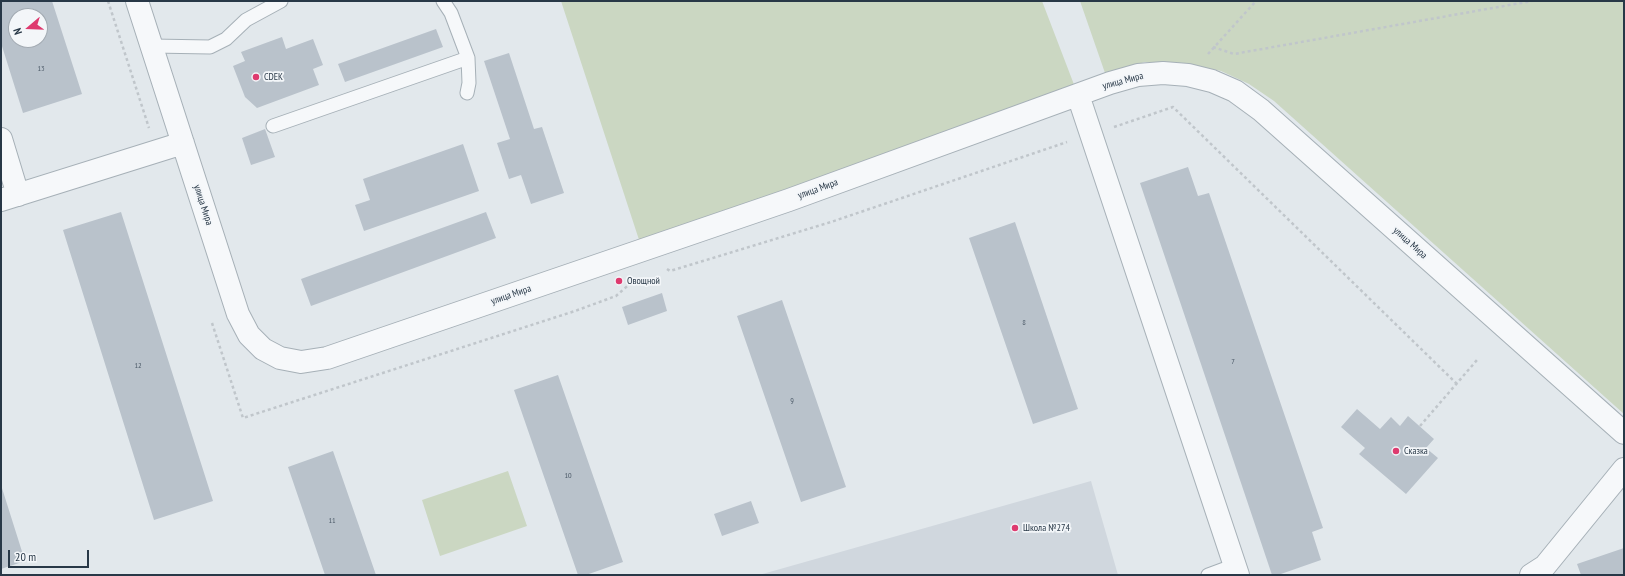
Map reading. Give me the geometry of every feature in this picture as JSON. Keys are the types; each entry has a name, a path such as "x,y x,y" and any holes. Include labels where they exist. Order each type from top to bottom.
{"street":[{"name":"улица Мира","path":"137,1 238,314 249,335 263,349 280,358 301,362 327,358 789,200 1078,95 1138,75 1163,72 1188,75 1212,81 1235,91 1262,110 1624,433"},
{"path":"1078,95 1237,570"},
{"path":"1,139 10,197 183,143"},
{"path":"1541,572 1624,468"}],"lane":[{"path":"152,46 210,47 226,39 246,20 281,1"},
{"path":"443,1 451,13 468,58 469,84 467,93"},
{"path":"273,126 468,58"},
{"path":"1208,575 1237,570"}],"path":[{"path":"108,1 157,151"},
{"path":"1188,75 1256,1"},
{"path":"1214,47 1234,54 1532,1"},
{"path":"212,322 243,418 589,306 616,296 638,276"},
{"path":"1420,426 1477,360"}],"shaded area":[{"name":"Школа №274","path":"1091,481 1118,575 759,575"}],"green space":[{"path":"561,1 1042,1 1078,95 642,249"},
{"path":"1080,1 1624,1 1624,414 1274,101 1249,84 1221,71 1185,63 1145,62 1105,73"},
{"path":"508,471 527,526 440,556 422,500"}],"building":[{"path":"1,1 52,1 82,94 23,113 1,43"},
{"path":"436,29 443,47 345,82 338,64"},
{"path":"282,37 286,49 313,39 323,65 313,69 319,85 257,108 245,97 233,66 245,61 241,52"},
{"path":"509,53 534,129 542,127 564,193 531,204 521,175 509,179 497,143 510,139 484,61"},
{"path":"265,129 275,157 251,165 242,138"},
{"path":"463,144 479,191 364,231 355,205 370,200 363,179"},
{"path":"1188,167 1198,196 1209,193 1323,528 1312,532 1321,560 1278,575 1272,575 1140,183"},
{"path":"121,212 213,501 154,520 63,230"},
{"path":"486,212 496,238 311,306 301,279"},
{"path":"1015,222 1078,409 1033,424 969,238"},
{"path":"662,293 667,311 628,325 622,307"},
{"path":"782,300 846,487 801,502 737,316"},
{"path":"558,375 623,562 586,575 578,575 514,390"},
{"name":"Сказка","path":"1357,409 1380,429 1391,417 1400,426 1408,416 1434,439 1426,448 1438,458 1406,494 1359,454 1365,448 1341,427"},
{"path":"333,451 376,575 325,575 288,467"},
{"path":"1,485 25,561 1,569"},
{"path":"751,501 759,523 722,536 714,514"},
{"path":"1624,548 1624,575 1581,575 1577,564"}],"place":[{"name":"CDEK","path":"256,77"},
{"name":"Овощной","path":"619,281"},
{"name":"Сказка","path":"1396,451"},
{"name":"Школа №274","path":"1015,528"}]}
